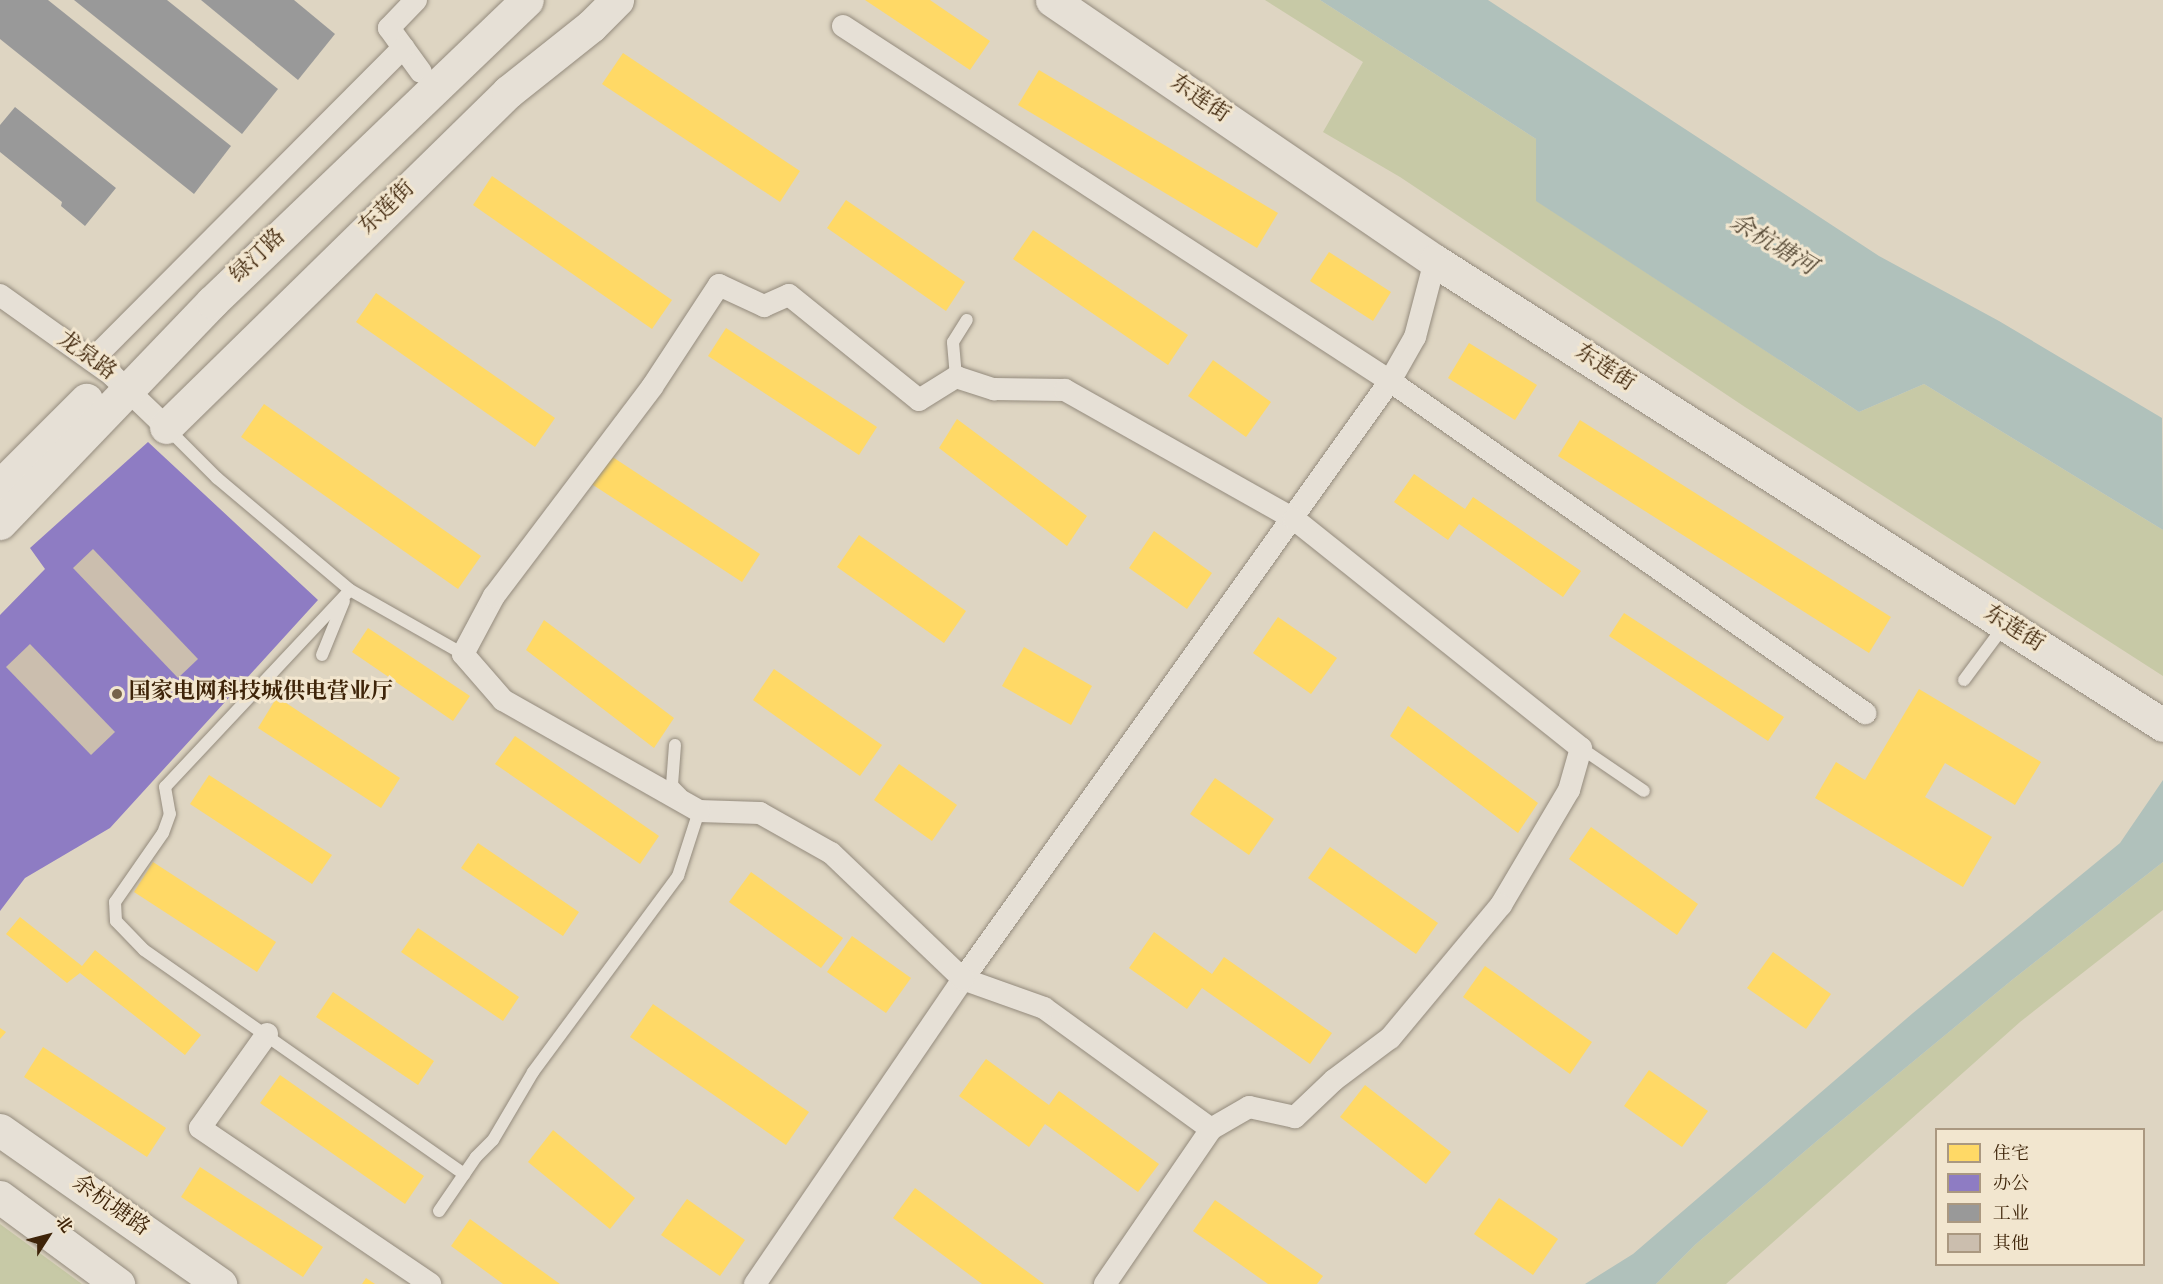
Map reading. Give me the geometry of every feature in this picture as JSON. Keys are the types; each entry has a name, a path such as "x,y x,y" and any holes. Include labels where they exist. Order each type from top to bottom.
{"street":[{"path":"412,60 389,28 416,0"},
{"name":"绿汀路","path":"0,486 412,60 494,0"},
{"name":"绿汀路","path":"0,523 110,374 212,302 527,0"},
{"name":"东莲街","path":"166,427 508,92 591,26 617,0"},
{"name":"东莲街","path":"1052,0 1435,261 2163,725"},
{"path":"843,26 1390,381 1865,713"},
{"path":"755,1284 963,980 1294,519 1390,381 1415,337 1435,261"},
{"path":"1105,1284 1211,1129 1249,1107 1295,1117 1334,1080 1390,1038 1502,905 1569,790 1581,748 1294,519 1065,390 994,389 956,377 919,400 789,295 764,306 719,285 652,387 494,596 463,654 503,700 699,811 760,813 831,853 963,980 1044,1008 1211,1129"},
{"name":"龙泉路","path":"0,295 110,374 166,427"},
{"path":"267,1034 200,1128 430,1284"},
{"name":"余杭塘路","path":"0,1130 220,1284"},
{"path":"0,1197 118,1284"}],"lane":[{"path":"956,377 953,342 967,320"},
{"path":"166,427 218,478 350,590 463,654"},
{"path":"322,655 350,590"},
{"path":"350,590 165,787 170,814 163,833 115,902 116,921 144,950 464,1174"},
{"path":"1964,680 2004,625"},
{"path":"439,1211 464,1174 493,1140 533,1072 678,876 699,811 672,786 675,745"},
{"path":"1581,748 1644,791"}],"green space":[{"path":"1265,0 1320,0 1536,139 1537,201 1859,412 1924,384 2163,530 2163,676 1745,407 1400,177 1323,132 1363,62"},
{"path":"2163,862 2163,910 2020,1022 1726,1284 1656,1284 1696,1244 1818,1140 2012,980"},
{"path":"0,1224 82,1284 0,1284"}],"water":[{"name":"余杭塘河","path":"1320,0 1488,0 1879,256 1999,321 2162,418 2163,530 1924,384 1859,412 1536,201 1536,139"},
{"path":"2163,780 2163,862 2012,980 1818,1140 1696,1244 1656,1284 1585,1284 1633,1254 1913,1013 2120,843"}],"building: 住宅":[{"path":"865,0 930,0 990,41 970,70"},
{"path":"623,53 800,171 780,202 602,84"},
{"path":"1039,70 1278,213 1257,248 1018,105"},
{"path":"492,176 672,300 652,329 473,205"},
{"path":"846,200 965,282 946,311 827,228"},
{"path":"1033,230 1188,335 1168,365 1013,259"},
{"path":"1329,252 1391,292 1373,321 1310,281"},
{"path":"376,293 555,418 535,447 356,322"},
{"path":"726,328 877,427 859,455 708,356"},
{"path":"1469,343 1537,385 1515,420 1448,378"},
{"path":"1213,360 1271,402 1246,437 1188,396"},
{"path":"264,404 481,556 458,589 241,437"},
{"path":"957,419 1087,516 1067,546 939,448"},
{"path":"1580,420 1891,617 1869,653 1558,456"},
{"path":"608,454 760,554 742,582 590,483"},
{"path":"1414,474 1465,509 1473,497 1581,571 1563,597 1459,524 1448,540 1394,502"},
{"path":"1154,531 1212,573 1187,609 1129,568"},
{"path":"859,535 966,611 944,643 837,567"},
{"path":"1624,613 1784,717 1768,741 1609,636"},
{"path":"1278,617 1337,658 1311,694 1253,653"},
{"path":"544,620 674,718 654,748 526,650"},
{"path":"368,628 470,696 453,721 352,652"},
{"path":"1024,647 1092,686 1071,725 1002,686"},
{"path":"774,669 882,745 860,776 753,700"},
{"path":"1919,689 2041,762 2015,805 1945,763 1925,797 1992,837 1963,887 1815,798 1836,762 1865,780"},
{"path":"277,697 400,778 381,808 258,728"},
{"path":"1408,706 1538,803 1518,833 1390,736"},
{"path":"515,736 659,836 640,864 495,764"},
{"path":"899,764 957,805 932,841 874,800"},
{"path":"209,775 332,855 312,884 190,804"},
{"path":"1215,778 1274,819 1249,855 1190,814"},
{"path":"1591,827 1698,904 1677,935 1569,859"},
{"path":"478,843 579,912 563,936 461,868"},
{"path":"1330,847 1438,923 1416,954 1308,878"},
{"path":"153,862 276,942 257,972 134,892"},
{"path":"751,872 843,938 821,968 729,902"},
{"path":"20,917 82,966 95,950 201,1035 185,1055 80,973 67,983 6,934"},
{"path":"418,928 519,997 503,1021 401,952"},
{"path":"1154,932 1212,974 1224,957 1332,1033 1310,1064 1202,988 1187,1009 1129,968"},
{"path":"852,936 911,978 886,1013 827,972"},
{"path":"1773,952 1831,994 1806,1029 1747,988"},
{"path":"1485,966 1592,1042 1570,1074 1463,997"},
{"path":"333,992 434,1061 418,1085 316,1017"},
{"path":"653,1004 809,1112 786,1145 630,1037"},
{"path":"0,1028 6,1032 0,1039"},
{"path":"43,1047 166,1128 147,1157 24,1077"},
{"path":"986,1059 1049,1105 1059,1091 1159,1164 1138,1192 1045,1124 1029,1147 959,1096"},
{"path":"1649,1070 1708,1111 1682,1147 1624,1106"},
{"path":"280,1075 424,1176 405,1204 260,1103"},
{"path":"1365,1085 1451,1152 1426,1184 1340,1117"},
{"path":"553,1130 635,1198 610,1229 528,1162"},
{"path":"200,1167 323,1247 303,1277 181,1197"},
{"path":"915,1188 1044,1284 982,1284 893,1218"},
{"path":"1499,1198 1558,1239 1533,1275 1474,1234"},
{"path":"687,1199 745,1240 720,1276 661,1235"},
{"path":"1215,1200 1323,1276 1317,1284 1268,1284 1193,1231"},
{"path":"470,1219 560,1284 503,1284 451,1246"},
{"path":"366,1278 375,1284 362,1284"}],"building: 办公":[{"name":"国家电网科技城供电营业厅","path":"148,442 318,600 110,828 25,878 0,911 0,615 45,569 30,548"}],"building: 工业":[{"path":"0,0 48,0 231,146 194,194 0,39"},
{"path":"74,0 167,0 278,89 242,134"},
{"path":"201,0 294,0 335,34 298,80"},
{"path":"15,107 116,188 85,226 61,206 62,202 0,152 0,125"}],"building: 其他":[{"path":"93,549 198,659 178,678 73,568"},
{"path":"30,644 115,732 91,755 6,667"}],"place":[{"name":"国家电网科技城供电营业厅","path":"117,694"}]}
